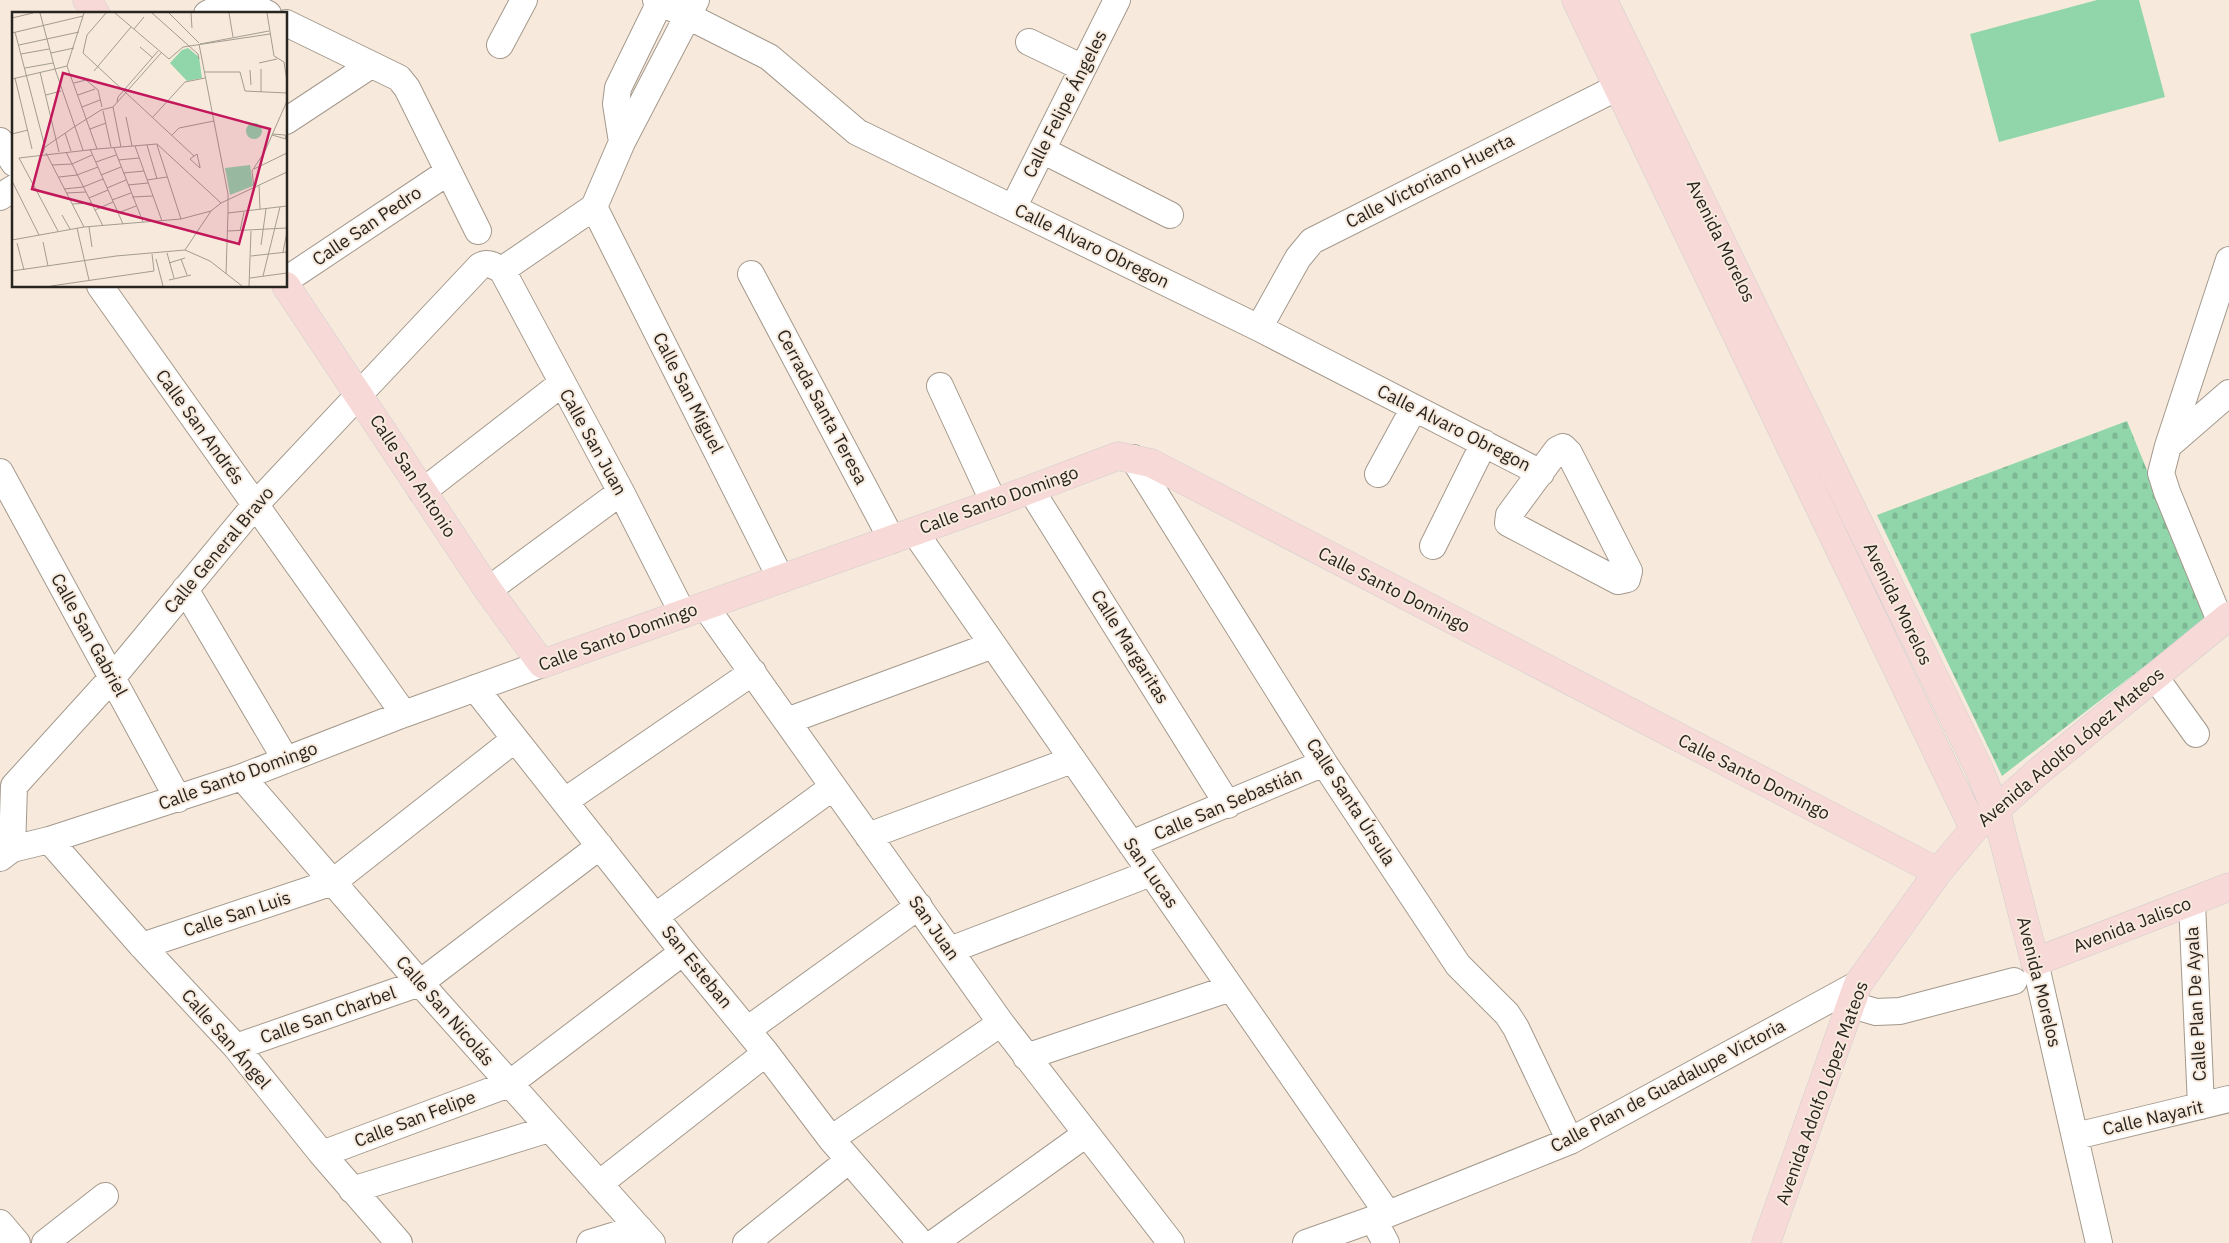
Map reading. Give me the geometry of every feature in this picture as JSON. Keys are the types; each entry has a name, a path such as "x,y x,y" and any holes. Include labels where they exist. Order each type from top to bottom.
{"main road":[{"path":"87,0 95,12"},
{"name":"Avenida Morelos","path":"1576,0 1629,81 1858,522 1979,769 1996,811 2036,962"},
{"name":"Avenida Morelos","path":"1603,0 1629,81 1832,534 1974,830"},
{"name":"Calle San Antonio","path":"287,288 359,393 422,492 488,590 542,664"},
{"name":"Calle Santo Domingo","path":"542,664 1031,490 1118,456 1133,458 1151,464 1938,872"},
{"name":"Avenida Adolfo López Mateos","path":"1766,1243 1855,995 1938,872 1974,830 2039,771 2225,619"},
{"name":"Avenida Jalisco","path":"2036,962 2229,887"}],"street":[{"path":"210,12 222,4 234,0 245,2 264,12"},
{"path":"500,45 524,0"},
{"name":"Calle Felipe Ángeles","path":"1013,208 1117,0"},
{"path":"622,142 616,104 618,88 659,1"},
{"name":"Calle Alvaro Obregon","path":"659,1 692,8 768,56 857,132 1259,328 1541,473"},
{"path":"594,207 622,142 692,8"},
{"path":"288,24 399,78 407,88 478,232"},
{"path":"1029,42 1083,68"},
{"path":"288,120 371,65"},
{"name":"Calle Victoriano Huerta","path":"1259,328 1298,258 1312,241 1629,81"},
{"path":"0,141 12,161"},
{"path":"1042,150 1170,215"},
{"name":"Calle San Pedro","path":"288,279 448,172"},
{"path":"0,197 12,189"},
{"name":"Calle General Bravo","path":"6,853 7,781 112,678 256,504 359,393 493,267 594,207"},
{"name":"Calle San Miguel","path":"594,207 781,579"},
{"path":"2225,619 2167,492 2161,473 2168,446 2229,260"},
{"name":"Calle San Juan","path":"493,267 621,492 694,610"},
{"name":"Cerrada Santa Teresa","path":"752,274 903,536"},
{"name":"Calle San Andrés","path":"101,288 404,714"},
{"path":"422,492 561,384"},
{"path":"940,386 994,503"},
{"path":"2168,446 2229,392"},
{"path":"1378,474 1414,408"},
{"path":"1433,546 1484,444"},
{"path":"1563,447 1569,453 1629,571 1627,579 1618,581 1508,523 1509,515 1541,473 1557,450 1563,447"},
{"name":"Calle Santa Úrsula","path":"1133,458 1324,763 1458,965 1512,1021 1570,1141"},
{"name":"Calle San Gabriel","path":"0,472 178,799"},
{"name":"Calle Margaritas","path":"1031,490 1228,805"},
{"path":"488,590 621,492"},
{"path":"1832,534 1858,522"},
{"name":"San Lucas","path":"903,536 993,645 1231,988 1380,1217 1386,1243"},
{"path":"185,589 286,760"},
{"name":"San Juan","path":"694,610 753,672 1001,1023 1170,1243"},
{"path":"786,721 993,645"},
{"name":"Calle Santo Domingo","path":"6,853 178,799 542,664"},
{"path":"565,801 753,672"},
{"path":"2155,676 2196,734"},
{"name":"San Esteban","path":"475,688 683,952 766,1053 831,1139 922,1243"},
{"name":"Calle San Luis","path":"142,946 333,882 515,739"},
{"path":"868,836 1072,760"},
{"name":"Calle San Sebastián","path":"1131,844 1228,805 1324,763"},
{"name":"Calle San Nicolás","path":"242,776 420,983 646,1235"},
{"path":"656,916 833,787"},
{"name":"Calle San Ángel","path":"49,840 142,946 236,1047 322,1154 399,1243"},
{"name":"Calle San Charbel","path":"236,1047 420,983 600,846"},
{"path":"950,950 1151,873"},
{"name":"Calle Plan De Ayala","path":"2192,902 2201,1106"},
{"path":"747,1030 919,906"},
{"name":"Calle San Felipe","path":"322,1154 509,1084 683,952"},
{"name":"Avenida Morelos","path":"2036,962 2099,1243"},
{"path":"1855,995 1876,1012 1900,1011 2014,981"},
{"path":"1026,1057 1231,988"},
{"name":"Calle Plan de Guadalupe Victoria","path":"1306,1243 1380,1217 1570,1141 1855,995"},
{"path":"831,1139 1001,1023"},
{"path":"599,1184 766,1053"},
{"name":"Calle Nayarit","path":"2076,1136 2229,1100"},
{"path":"352,1190 549,1128"},
{"path":"934,1243 1086,1134"},
{"path":"746,1243 849,1160"},
{"path":"45,1243 105,1196"},
{"path":"0,1223 17,1243"},
{"path":"590,1243 646,1235"}],"green space":[{"path":"2097,0 2139,0 2165,97 1999,142 1970,34"},
{"path":"2127,421 2207,618 2002,776 1877,515"}]}
